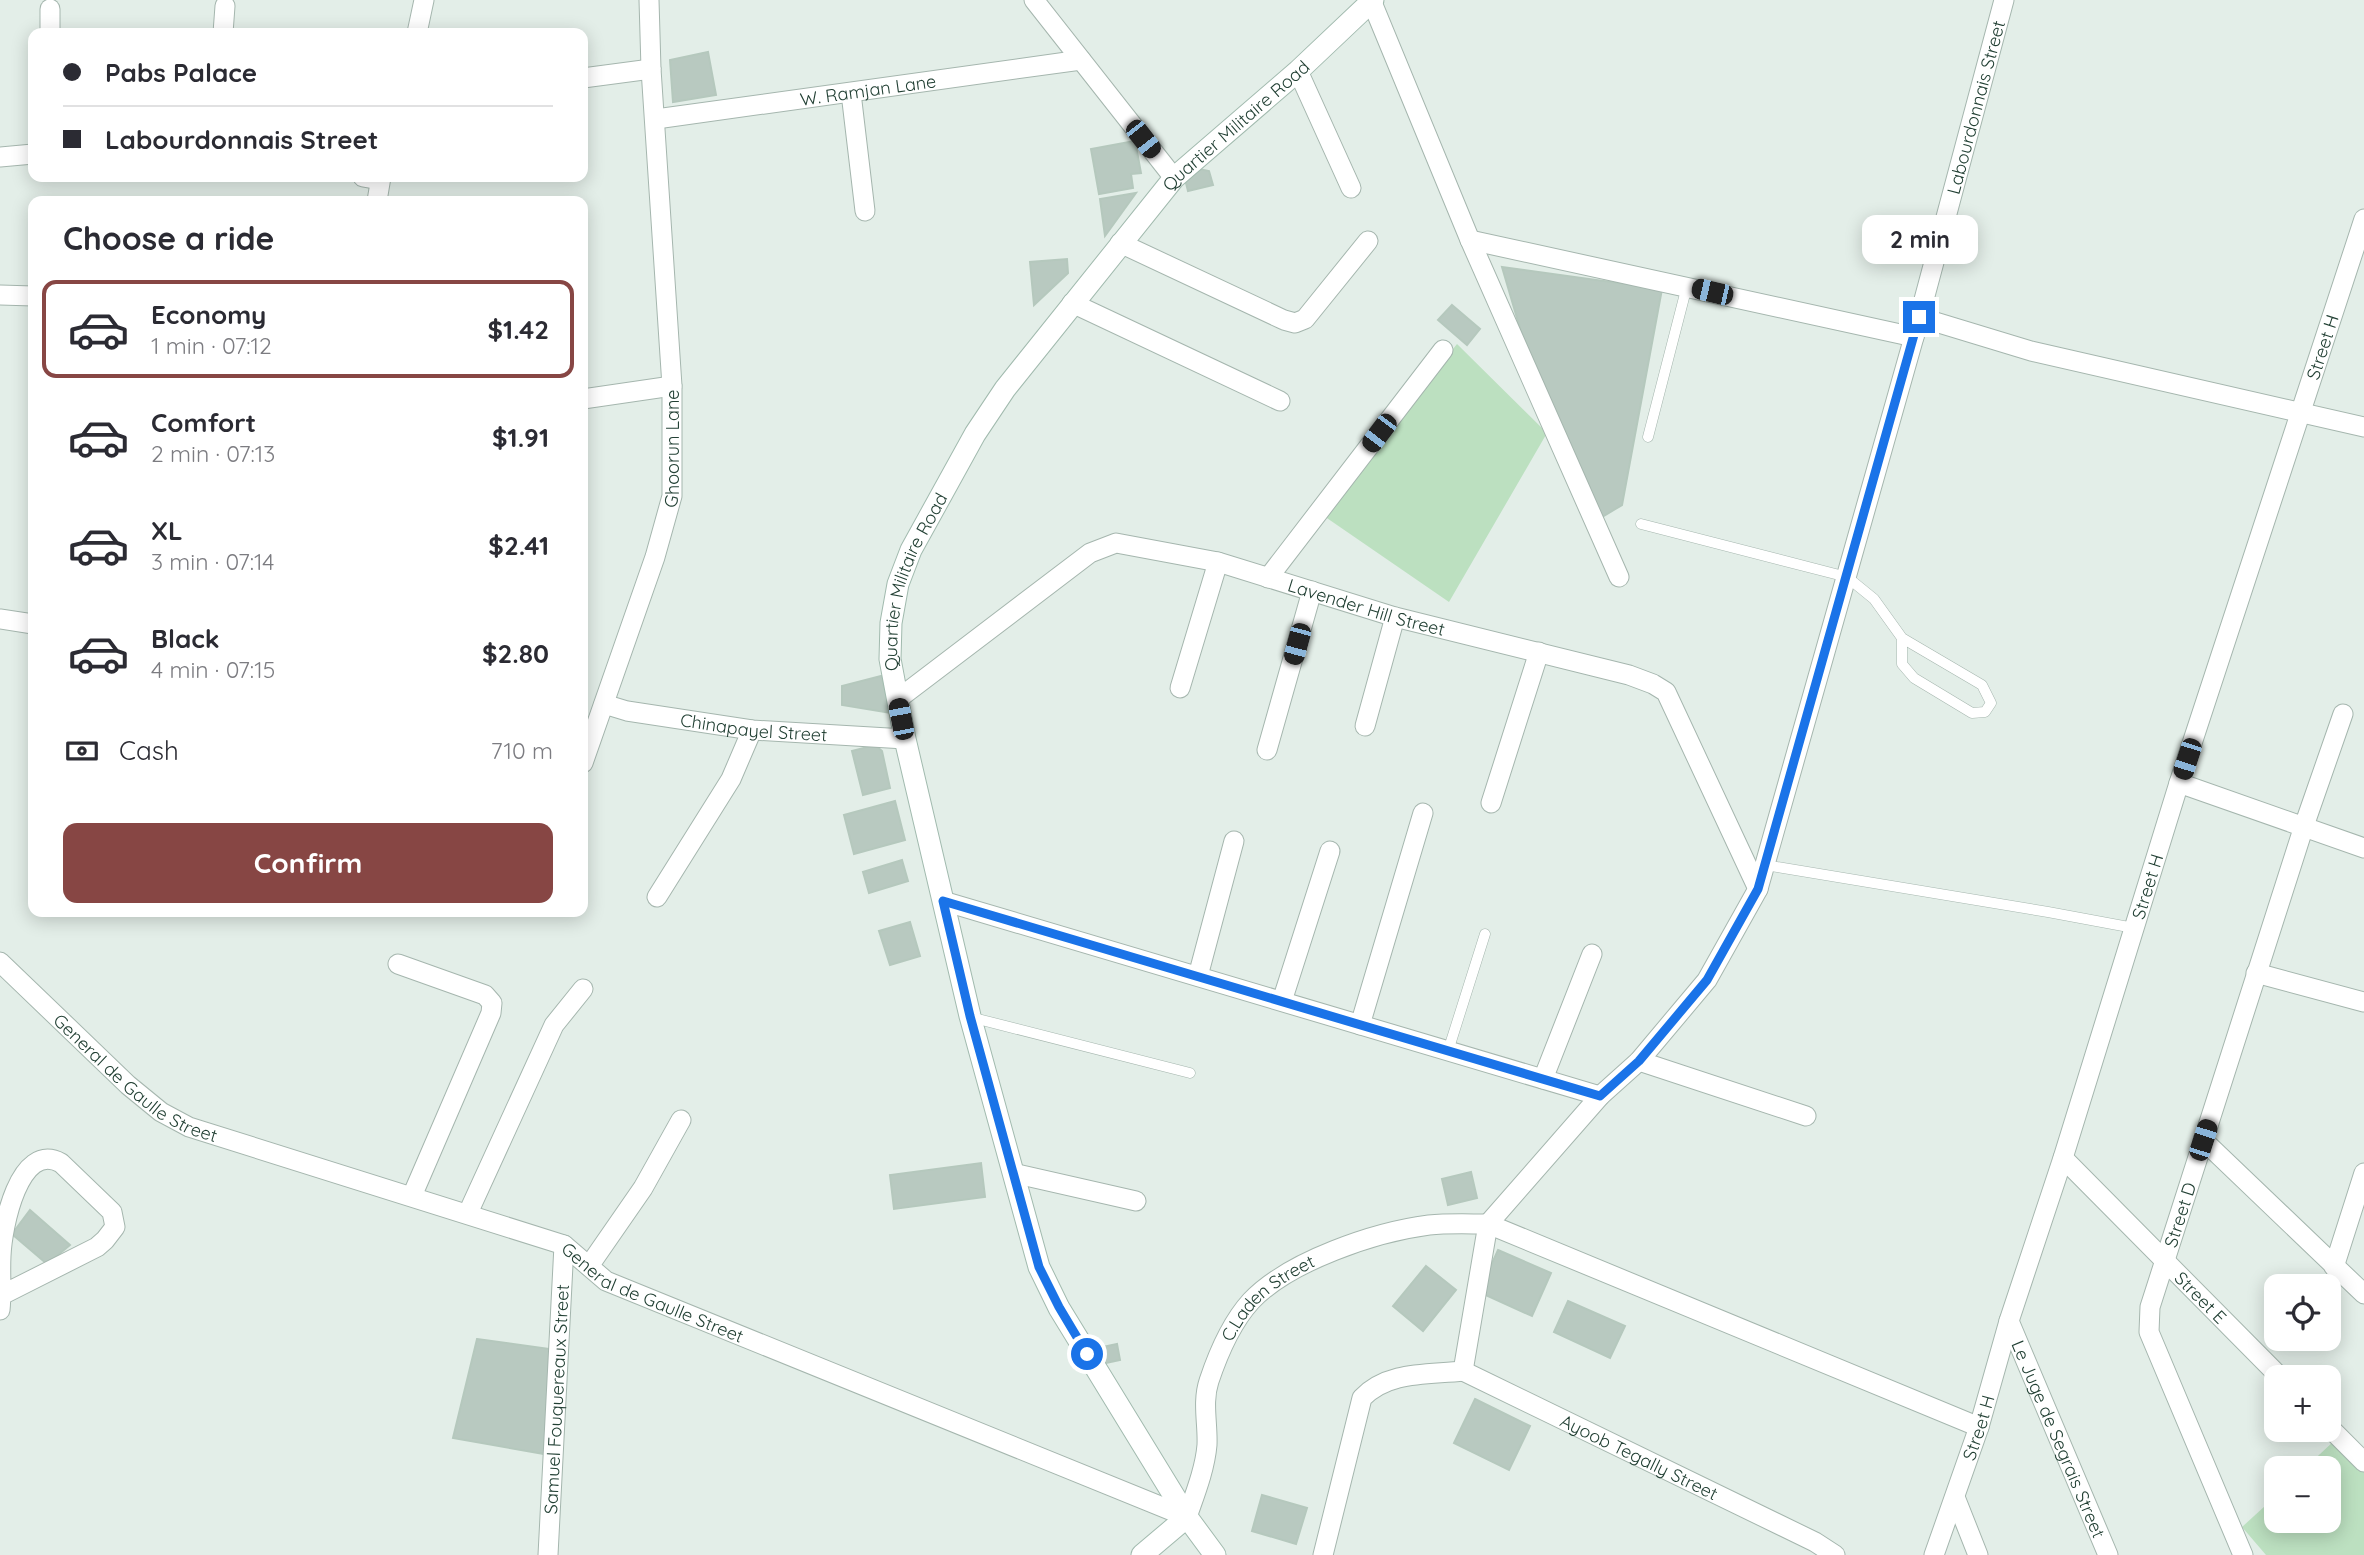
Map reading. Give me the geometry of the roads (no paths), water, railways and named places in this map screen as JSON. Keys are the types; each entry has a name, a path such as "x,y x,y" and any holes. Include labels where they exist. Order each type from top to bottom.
{"main road":[{"name":"Quartier Militaire Road","path":"1214,1555 1187,1517 1059,1307 1039,1267 970,1016 905,739 890,659 891,623 898,584 911,550 975,434 1005,389 1174,178 1298,71 1372,1"},
{"path":"1142,1555 1187,1517"}],"street":[{"path":"417,28 424,0"},
{"name":"Ghoorun Lane","path":"588,749 667,520 672,496 672,386 651,69 649,0"},
{"path":"1034,0 1174,178"},
{"name":"Labourdonnais Street","path":"1488,1224 1600,1096 1639,1061 1707,980 1758,889 1914,337 2004,0"},
{"path":"1372,1 1471,240 1619,577"},
{"path":"223,28 225,6"},
{"path":"50,9 50,28"},
{"name":"W. Ramjan Lane","path":"656,119 1081,60"},
{"path":"588,77 651,69"},
{"path":"1298,71 1351,188"},
{"path":"851,93 865,211"},
{"path":"0,157 28,154"},
{"name":"Street H","path":"1934,1555 1979,1427 2009,1321 2063,1158 2179,783 2364,219"},
{"path":"1471,240 1914,337"},
{"path":"1120,243 1295,323 1305,319 1368,241"},
{"path":"0,295 28,296"},
{"path":"1072,303 1280,401"},
{"path":"1919,317 2031,351 2364,428"},
{"path":"1268,578 1443,349"},
{"path":"588,398 672,386"},
{"name":"Lavender Hill Street","path":"898,699 1090,553 1116,543 1218,562 1395,617 1629,675 1654,684 1666,692 1758,889"},
{"path":"1180,688 1218,562"},
{"path":"1267,750 1311,591"},
{"path":"1364,726 1395,617"},
{"path":"0,619 28,623"},
{"path":"1491,803 1539,652"},
{"name":"Chinapayel Street","path":"604,704 752,730 905,739"},
{"name":"Street D","path":"2243,1555 2149,1332 2150,1307 2256,973 2343,715"},
{"path":"657,897 731,779 752,730"},
{"path":"2179,783 2364,848"},
{"path":"1360,1024 1423,813"},
{"path":"1198,976 1234,841"},
{"path":"1282,1001 1330,851"},
{"path":"943,901 1600,1096"},
{"path":"1543,1079 1592,954"},
{"name":"General de Gaulle Street","path":"0,962 128,1085 161,1112 189,1127 564,1245 606,1281 1187,1517"},
{"path":"398,964 485,995 492,1003 491,1013 412,1196"},
{"path":"2256,973 2364,1002"},
{"path":"468,1213 554,1025 583,989"},
{"path":"1639,1061 1806,1116"},
{"path":"589,1266 643,1188 681,1121"},
{"path":"2203,1140 2364,1294"},
{"path":"51,1158 61,1163 112,1212 115,1227 97,1247 1,1302 1,1255 8,1210 31,1166 40,1159 51,1158"},
{"name":"Street E","path":"2063,1158 2268,1365"},
{"path":"1013,1172 1136,1202"},
{"path":"2334,1267 2364,1173"},
{"path":"1323,1555 1362,1398 1373,1387 1391,1378 1463,1371 1488,1224 1979,1427"},
{"name":"C.Laden Street","path":"1187,1517 1207,1445 1205,1412 1208,1384 1230,1331 1250,1303 1276,1279 1313,1260 1372,1238 1431,1225 1488,1224"},
{"name":"Samuel Fouquereaux Street","path":"548,1555 564,1245"},
{"name":"Le Juge de Segrais Street","path":"2009,1321 2108,1555"},
{"name":"Ayoob Tegally Street","path":"1463,1371 1810,1548"},
{"path":"2341,1439 2364,1462"},
{"path":"1955,1497 1978,1555"},
{"path":"1810,1548 1835,1555"}],"lane":[{"path":"1648,437 1687,286"},
{"path":"1641,524 1847,577 1874,598 1902,638 1982,685 1991,703 1985,712 1972,713 1914,678 1902,664 1902,638"},
{"path":"1765,865 2134,928"},
{"path":"1448,1051 1485,934"},
{"path":"970,1016 1190,1073"}]}
